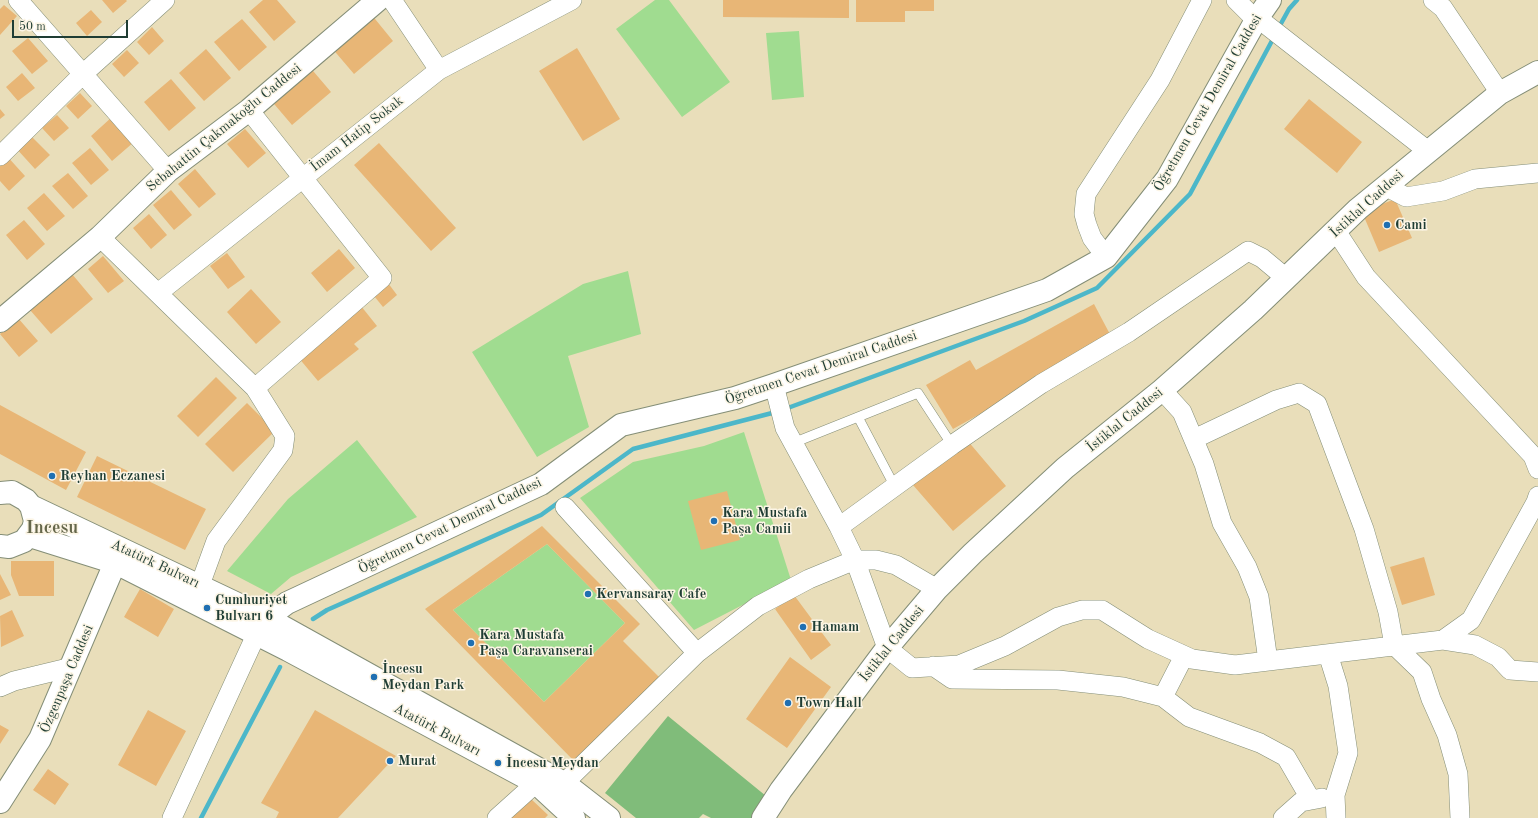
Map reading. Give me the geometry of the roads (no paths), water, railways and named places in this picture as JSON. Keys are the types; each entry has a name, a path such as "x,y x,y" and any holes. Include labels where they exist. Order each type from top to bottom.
{"main road":[{"name":"Sebahattin Çakmakoğlu Caddesi","path":"0,321 100,237 168,171 249,110 378,0"},
{"name":"Öğretmen Cevat Demiral Caddesi","path":"262,627 287,603 541,484 620,425 735,398 776,392 1047,290 1106,257 1167,179 1266,26 1270,0"},
{"name":"İstiklal Caddesi","path":"763,818 781,790 887,648 937,589 1065,468 1162,390 1286,278 1358,209 1428,150 1500,93 1538,72"},
{"name":"Atatürk Bulvarı","path":"1,492 20,495 31,506 56,516 118,556 207,608 262,627 550,787 574,818"},
{"path":"3,549 24,541 30,536 35,521 31,506"},
{"name":"Atatürk Bulvarı","path":"30,536 118,556 200,585 262,627 296,654 609,818"},
{"name":"Özgenpaşa Caddesi","path":"0,802 40,739 72,667 118,556"}],"street":[{"path":"18,0 168,171"},
{"path":"0,156 83,74 165,0"},
{"path":"392,0 439,70"},
{"name":"İmam Hatip Sokak","path":"158,293 302,177 439,70 572,0"},
{"path":"1106,257 1092,238 1087,225 1084,214 1086,194 1160,80 1202,0"},
{"path":"1236,0 1266,26 1428,150"},
{"path":"1433,0 1444,8 1500,93"},
{"path":"249,110 382,278 255,388"},
{"path":"1385,186 1406,198 1443,191 1475,179 1538,173"},
{"path":"1336,231 1366,277 1533,456 1538,468"},
{"path":"100,237 255,388 284,436 283,450 216,541 200,585"},
{"path":"839,527 952,445 1041,384 1129,332 1248,251 1262,258 1286,278"},
{"path":"1162,390 1182,412 1204,464 1222,523 1247,567 1259,597 1268,661"},
{"path":"776,392 789,435 839,527 855,560 887,648 912,668 959,664 966,662 1005,646 1058,617 1082,610 1102,610 1148,639 1192,659 1235,665 1443,640 1475,645 1498,657 1510,670 1538,672"},
{"path":"1194,439 1276,400 1299,393 1317,404 1364,529 1388,612 1394,646 1422,672 1431,699 1447,735 1458,774 1460,818"},
{"path":"1443,640 1471,620 1538,496"},
{"path":"564,507 697,653"},
{"path":"497,818 550,787 697,653 758,606 809,579 855,560 876,560 896,565 937,589"},
{"path":"172,818 262,627"},
{"path":"1328,654 1338,686 1348,753 1335,795 1336,818"},
{"path":"1163,696 1184,656"},
{"path":"933,666 952,679 1058,680 1123,686 1163,696 1189,717 1260,743 1286,757 1311,800"},
{"path":"0,687 14,681 72,667"},
{"path":"1283,818 1301,802 1335,795"}],"lane":[{"path":"789,435 858,417 918,393 952,445"},
{"path":"858,417 895,487"}],"waterway":[{"path":"1278,29 1289,9 1297,0"},
{"path":"785,409 1024,321 1097,288 1190,194 1274,37"},
{"path":"313,619 327,610 541,515 633,449 776,412"},
{"path":"201,818 280,667"}],"place":[{"name":"Cami","path":"1387,225"},
{"name":"Reyhan Eczanesi","path":"52,476"},
{"name":"Kara Mustafa Paşa Camii","path":"714,521"},
{"name":"Kervansaray Cafe","path":"588,594"},
{"name":"Cumhuriyet Bulvarı 6","path":"207,608"},
{"name":"Hamam","path":"803,627"},
{"name":"Kara Mustafa Paşa Caravanserai","path":"471,643"},
{"name":"İncesu Meydan Park","path":"374,677"},
{"name":"Town Hall","path":"788,703"},
{"name":"Murat","path":"390,761"},
{"name":"İncesu Meydan","path":"498,763"}],"district":[{"name":"Incesu","path":"52,528"}]}
